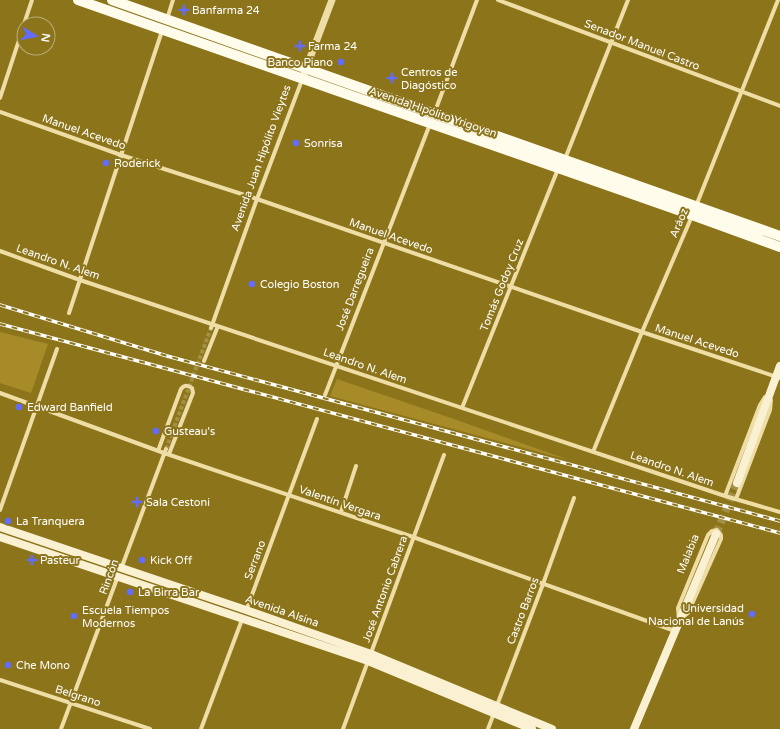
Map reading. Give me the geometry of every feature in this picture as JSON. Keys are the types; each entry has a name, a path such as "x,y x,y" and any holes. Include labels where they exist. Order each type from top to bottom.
{"main road":[{"name":"Avenida Hipólito Yrigoyen","path":"78,0 558,169 780,236"},
{"name":"Avenida Hipólito Yrigoyen","path":"112,0 565,160 780,247"},
{"path":"737,483 771,388 778,377 780,366"},
{"name":"Avenida Alsina","path":"0,527 243,618 369,657"},
{"name":"Malabia","path":"634,729 716,534"},
{"name":"Avenida Alsina","path":"0,537 246,610 369,657 496,709 552,729"},
{"name":"Avenida Alsina","path":"496,709 532,729"}],"street":[{"path":"27,16 32,0"},
{"path":"167,20 173,0"},
{"name":"Avenida Juan Hipólito Vieytes","path":"212,326 257,200 332,0"},
{"path":"434,114 477,0"},
{"name":"Senador Manuel Castro","path":"498,0 780,106"},
{"path":"565,160 628,0"},
{"name":"Aráoz","path":"593,452 694,211 778,0"},
{"path":"69,313 163,30"},
{"path":"0,98 16,49"},
{"name":"Manuel Acevedo","path":"0,112 121,155 778,377"},
{"name":"José Darregueira","path":"325,394 430,124"},
{"name":"Tomás Godoy Cruz","path":"462,408 558,169"},
{"name":"Leandro N. Alem","path":"0,252 212,326 218,326 336,365 725,496 780,512"},
{"path":"204,362 218,326"},
{"path":"0,510 57,350"},
{"name":"Rincón","path":"61,729 167,452 193,393 192,388 188,386 184,386 181,389 158,451"},
{"path":"725,496 760,405 771,388"},
{"path":"736,499 770,410 771,388"},
{"name":"Valentín Vergara","path":"0,393 158,451 167,452 341,512 675,630"},
{"name":"Serrano","path":"200,729 290,495 317,419"},
{"name":"José Antonio Cabrera","path":"343,729 444,455"},
{"path":"341,512 356,466"},
{"name":"Castro Barros","path":"488,729 574,498"},
{"name":"Malabia","path":"716,530 721,535 721,539 688,613 679,620 678,608 708,535 712,531 716,530"},
{"name":"Belgrano","path":"0,680 150,729"}],"shaded area":[{"path":"0,332 48,344 31,393 0,383"},
{"path":"337,379 451,418 569,460 330,396"}],"tunnel":[{"path":"166,449 211,328"},
{"path":"716,534 737,483"}],"railway":[{"path":"0,305 167,356 780,521"},
{"path":"0,324 780,533"}],"place":[{"name":"Banfarma 24","path":"184,10"},
{"name":"Farma 24","path":"300,46"},
{"name":"Banco Piano","path":"341,62"},
{"name":"Centros de Diagóstico","path":"392,78"},
{"name":"Sonrisa","path":"296,143"},
{"name":"Roderick","path":"106,163"},
{"name":"Colegio Boston","path":"252,284"},
{"name":"Edward Banfield","path":"19,407"},
{"name":"Gusteau's","path":"156,431"},
{"name":"Sala Cestoni","path":"137,502"},
{"name":"La Tranquera","path":"8,521"},
{"name":"Pasteur","path":"32,560"},
{"name":"Kick Off","path":"142,560"},
{"name":"La Birra Bar","path":"130,592"},
{"name":"Universidad Nacional de Lanús","path":"752,614"},
{"name":"Escuela Tiempos Modernos","path":"74,616"},
{"name":"Che Mono","path":"8,665"}]}
